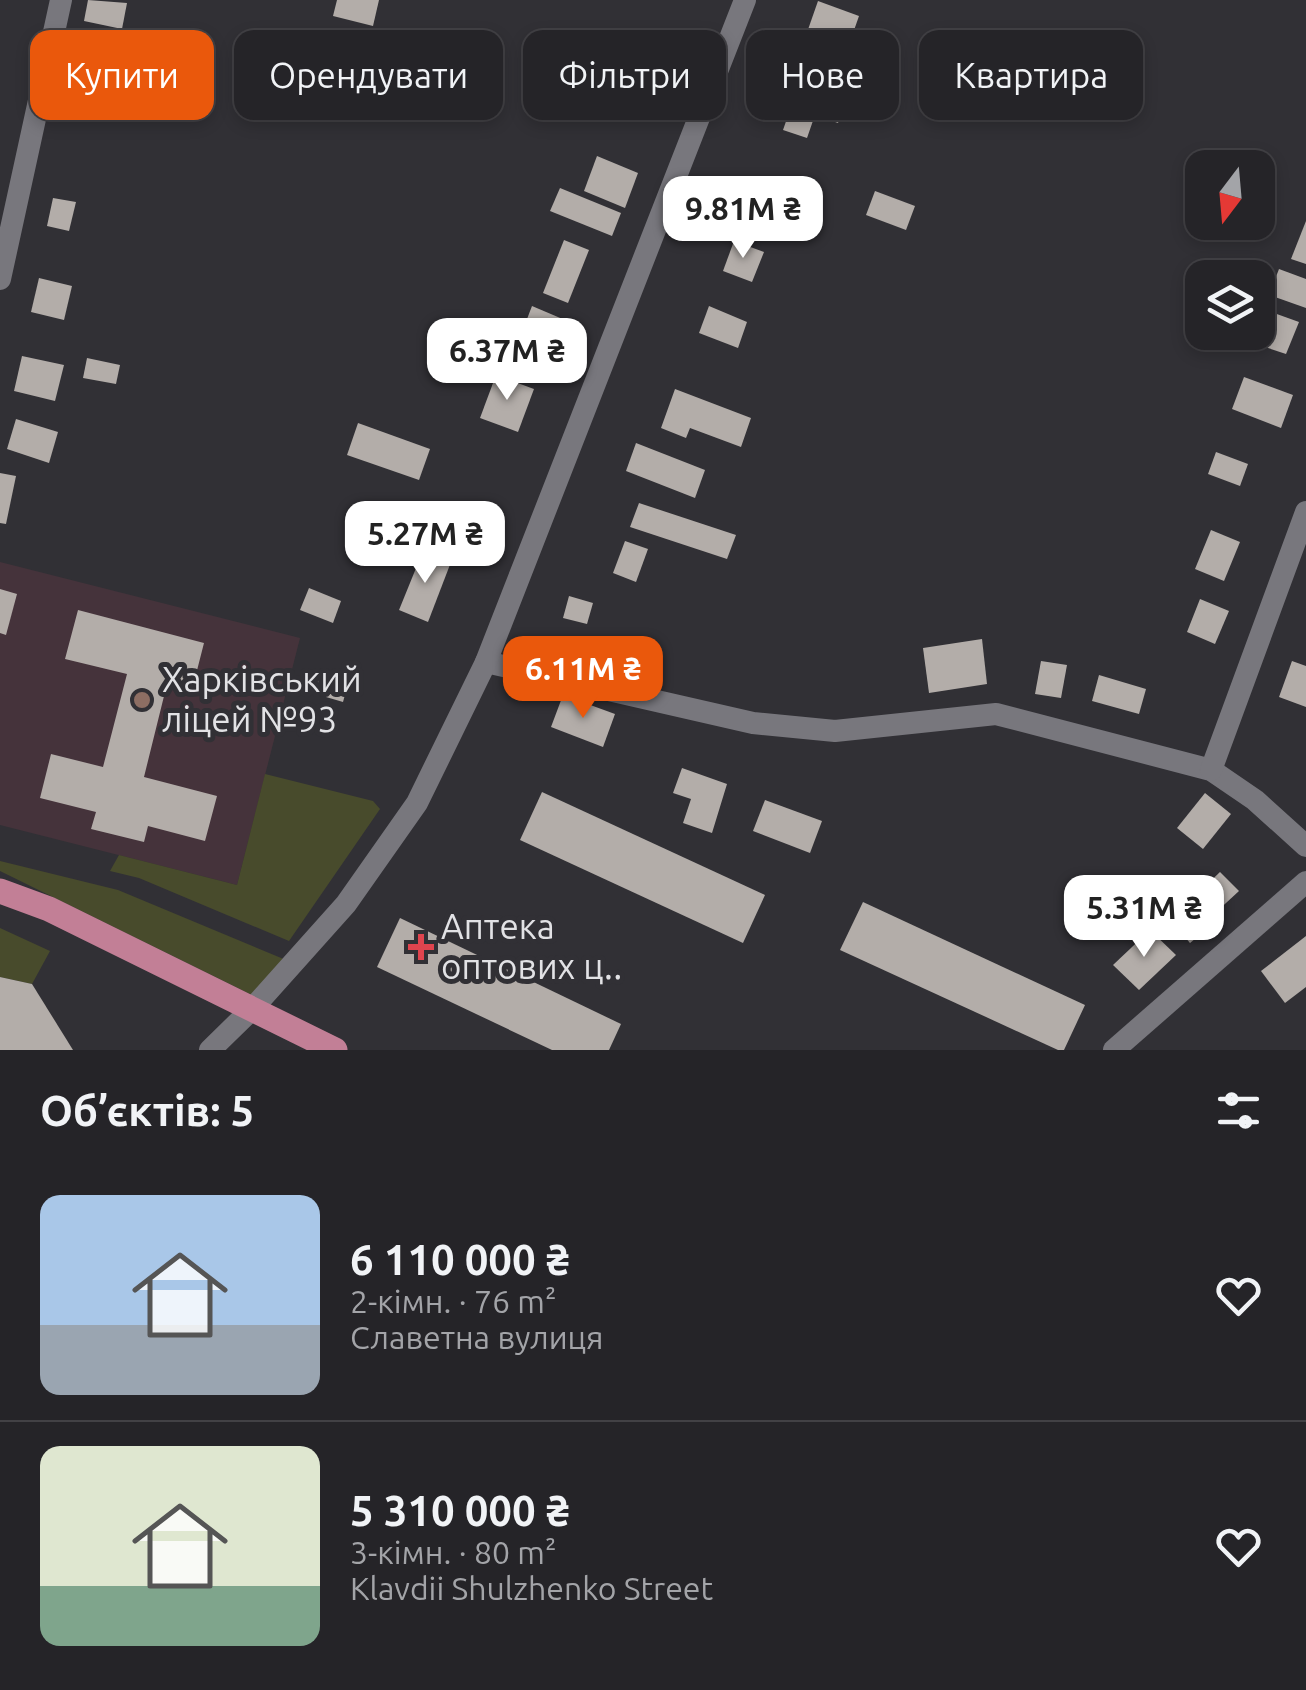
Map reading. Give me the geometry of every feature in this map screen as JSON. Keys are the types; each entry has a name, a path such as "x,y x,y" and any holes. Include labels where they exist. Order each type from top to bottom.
{"main road":[{"path":"0,892 48,909 335,1050"}],"street":[{"path":"0,278 61,0"},
{"path":"210,1050 346,904 418,803 486,662 745,0"},
{"path":"1210,770 1306,512"},
{"path":"486,662 770,724 835,731 996,714 1210,770 1254,800 1306,846"},
{"path":"1114,1050 1306,882"}],"shaded area":[{"name":"Харківський ліцей №93","path":"0,562 300,638 237,885 0,825"}],"green space":[{"path":"265,774 373,801 380,809 289,941 139,878 110,871 119,855 237,885"},
{"path":"0,861 118,890 286,960 252,995 0,871"},
{"path":"0,928 50,951 32,984 0,977"}],"building":[{"path":"88,0 127,3 122,29 84,21"},
{"path":"337,0 379,0 373,26 333,16"},
{"path":"818,1 859,16 854,30 808,30"},
{"path":"786,120 813,120 807,138 783,130"},
{"path":"597,156 638,173 625,208 584,191"},
{"path":"560,188 621,213 612,236 550,211"},
{"path":"875,191 915,206 906,230 866,215"},
{"path":"53,198 76,202 69,231 47,226"},
{"path":"1306,221 1306,264 1291,259"},
{"path":"564,240 589,250 568,303 543,293"},
{"path":"734,241 764,252 752,282 723,271"},
{"path":"1279,269 1306,279 1306,308 1275,297"},
{"path":"39,278 72,286 64,320 31,312"},
{"path":"532,306 572,323 554,370 514,353"},
{"path":"709,306 747,322 738,348 699,333"},
{"path":"1275,313 1299,322 1286,354 1274,350"},
{"path":"22,356 64,365 55,401 14,391"},
{"path":"87,358 120,365 116,384 83,378"},
{"path":"496,375 534,389 518,432 480,418"},
{"path":"1244,377 1293,395 1281,428 1232,409"},
{"path":"675,389 751,418 741,447 690,428 686,438 661,428"},
{"path":"16,419 58,432 49,463 7,449"},
{"path":"358,423 430,449 419,480 347,455"},
{"path":"636,443 705,470 695,498 626,471"},
{"path":"1216,452 1248,464 1240,486 1208,474"},
{"path":"0,473 16,476 6,524 0,523"},
{"path":"639,503 736,535 727,559 630,527"},
{"path":"1211,530 1240,542 1224,581 1195,569"},
{"path":"625,541 648,549 636,582 613,573"},
{"path":"423,551 451,562 428,622 399,610"},
{"path":"309,588 341,601 333,623 300,610"},
{"path":"0,589 17,594 6,635 0,633"},
{"path":"569,596 593,603 587,624 563,618"},
{"path":"1200,599 1229,611 1215,644 1187,632"},
{"path":"78,610 204,643 192,690 167,684 144,777 217,796 205,841 148,826 144,842 91,829 96,812 40,798 51,754 103,767 127,674 65,659"},
{"path":"982,639 987,684 929,693 923,648"},
{"path":"1041,661 1067,665 1061,698 1035,694"},
{"path":"1292,661 1306,666 1306,707 1279,697"},
{"path":"315,670 349,680 343,702 309,692"},
{"path":"1099,675 1146,689 1139,714 1092,701"},
{"path":"563,695 615,714 603,747 551,727"},
{"path":"682,768 727,784 712,833 683,823 691,799 673,793"},
{"path":"542,792 765,895 743,943 520,840"},
{"path":"1205,793 1231,814 1203,849 1177,828"},
{"path":"765,800 822,821 810,853 753,831"},
{"path":"1220,872 1239,891 1213,915 1195,896"},
{"path":"863,902 1085,1005 1064,1050 840,950"},
{"path":"1188,908 1207,929 1190,943 1172,922"},
{"path":"400,918 621,1024 609,1050 552,1050 377,967"},
{"path":"1150,930 1176,955 1139,990 1113,965"},
{"path":"1306,936 1306,987 1285,1003 1261,971"},
{"path":"0,977 32,984 73,1050 0,1050"}],"place":[{"name":"Харківський ліцей №93","path":"142,700"},
{"name":"Аптека оптових ц‥","path":"421,947"}]}
